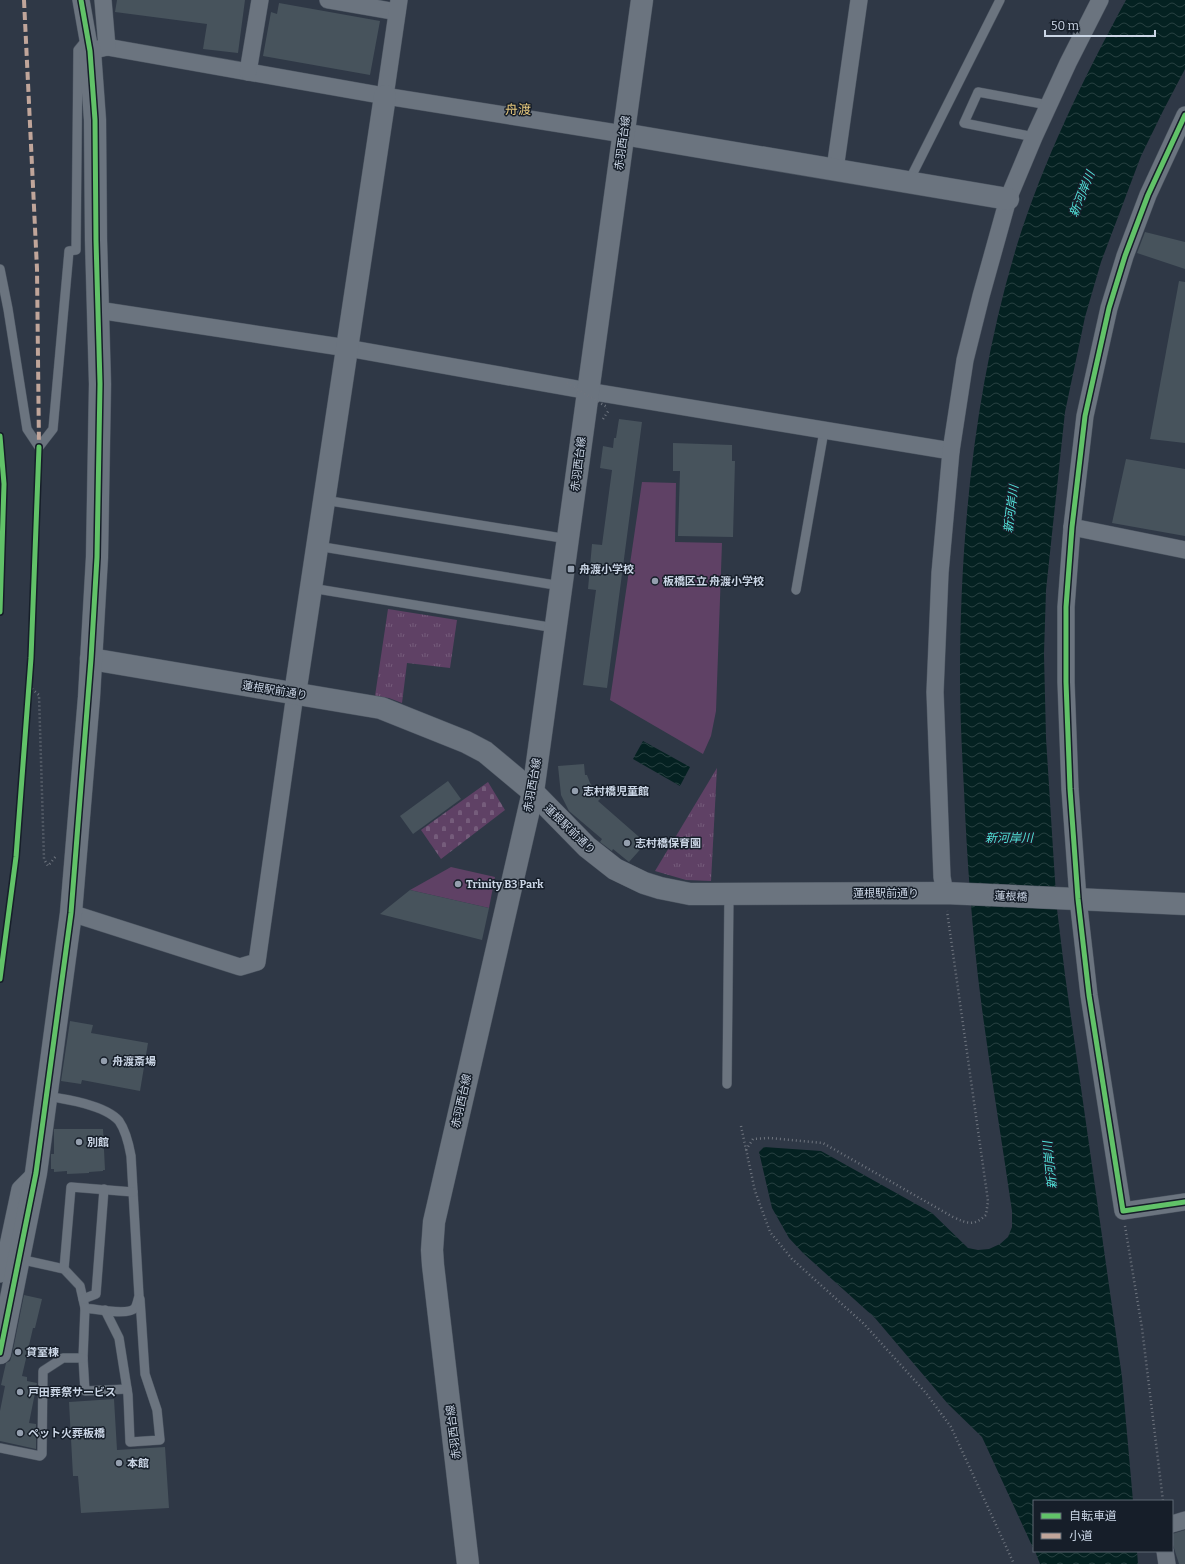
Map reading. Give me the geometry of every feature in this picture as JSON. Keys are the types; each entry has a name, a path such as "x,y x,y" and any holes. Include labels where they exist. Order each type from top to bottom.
{"street":[{"path":"82,0 95,45"},
{"path":"0,1353 36,1173 71,913 91,659 97,557 100,384 95,45 104,0"},
{"path":"248,72 260,0"},
{"path":"71,913 240,966 257,962 295,694 398,6 328,0"},
{"name":"赤羽西台線","path":"468,1564 433,1265 432,1236 436,1208 533,792 642,0"},
{"path":"835,169 859,0"},
{"path":"948,893 942,877 935,692 940,573 951,451 965,360 980,296 1008,198 1048,106 1100,0"},
{"path":"95,45 385,96 1008,198"},
{"path":"1185,115 1146,202 1125,256 1109,308 1085,416 1072,527 1066,607 1066,682 1074,899 1123,1211 1185,1202"},
{"path":"98,310 347,348 587,391 951,451"},
{"path":"1072,527 1185,550"},
{"name":"蓮根駅前通り","path":"91,659 381,708 466,742 485,752 533,792 601,859 620,871 644,883 675,892 690,894 948,893"},
{"name":"蓮根橋","path":"948,893 1074,899"},
{"path":"1074,899 1185,904"},
{"path":"0,1274 6,1255 20,1189 36,1173"},
{"path":"1173,1524 1185,1520"},
{"path":"1165,1552 1167,1564"}],"lane":[{"path":"909,182 1000,0"},
{"path":"0,269 8,309 27,429 39,448 53,429 69,250 76,250 78,50 95,45"},
{"path":"1034,137 964,123 978,92 1048,106"},
{"path":"796,590 824,431"},
{"path":"324,500 568,539"},
{"path":"317,546 561,586"},
{"path":"311,588 555,628"},
{"path":"728,1084 729,894"},
{"path":"46,1096 70,1099 105,1112 119,1121 126,1137 131,1156 139,1296 146,1374 157,1410 160,1440 130,1442 127,1389 119,1338 106,1310"},
{"path":"64,1269 71,1187 133,1192"},
{"path":"84,1303 96,1294 104,1189"},
{"path":"19,1259 64,1269 80,1286 84,1303 83,1358 85,1391 127,1389"},
{"path":"84,1303 106,1310 123,1312 130,1311 135,1308 139,1296"},
{"path":"0,1448 34,1456 40,1456 42,1454 43,1371 63,1358 83,1358"}],"path":[{"path":"567,382 607,407 606,408"},
{"path":"0,436 4,484 0,612"},
{"path":"0,980 16,856 29,686 39,448"},
{"path":"29,686 39,695 44,859 48,866 56,857 57,850"},
{"path":"746,1150 753,1139 770,1138 823,1143 964,1223 977,1222 986,1215 988,1201 948,893"},
{"path":"741,1126 755,1191 770,1232 792,1258 864,1324 926,1393 951,1427 1014,1564"},
{"path":"1123,1211 1142,1328 1163,1500"}],"green space":[{"path":"642,482 676,483 675,542 722,543 716,711 711,736 703,754 610,700"},
{"path":"388,609 457,620 450,668 407,663 402,703 389,698 375,696"},
{"path":"717,768 711,881 686,880 655,871"},
{"path":"488,782 505,810 441,859 421,830"},
{"name":"Trinity B3 Park","path":"451,867 495,877 489,908 410,890"}],"water":[{"name":"新河岸川","path":"1126,0 1185,0 1185,69 1141,156 1101,262 1085,317 1065,412 1046,590 1044,654 1046,738 1057,909 1122,1377 1133,1500 1033,1500 1033,1548 982,1437 948,1404 875,1318 803,1253 789,1238 772,1208 759,1152 764,1147 821,1151 932,1213 968,1248 978,1250 989,1249 1000,1244 1008,1237 1012,1227 1012,1211 988,1054 972,922 961,734 960,677 963,568 973,459 990,351 1002,298 1017,245 1039,182 1066,120"},
{"path":"643,741 690,767 680,786 633,759"},
{"path":"1035,1552 1137,1552 1138,1564 1040,1564"}],"building":[{"path":"117,0 245,0 238,53 203,49 207,24 115,12"},
{"path":"279,3 380,21 370,75 263,56 271,12 277,14"},
{"path":"1145,232 1185,242 1185,269 1137,253"},
{"path":"1179,281 1185,282 1185,443 1150,439"},
{"path":"619,419 642,422 607,688 583,685 596,590 588,589 592,544 602,545 612,470 600,468 603,446 613,448"},
{"path":"673,443 732,445 732,461 735,461 733,537 678,536 680,471 673,471"},
{"path":"1126,459 1185,469 1185,536 1112,523"},
{"path":"584,764 585,775 587,775 590,783 601,798 598,801 646,843 629,862 613,849 612,851 600,842 602,839 569,811 561,795 558,766"},
{"path":"448,781 461,799 413,834 400,816"},
{"path":"410,890 489,908 482,940 380,914"},
{"name":"舟渡斎場","path":"70,1021 93,1025 91,1033 148,1043 140,1091 82,1080 81,1084 61,1081"},
{"name":"別館","path":"54,1129 103,1129 105,1170 89,1173 67,1174 67,1171 54,1172 54,1169 51,1169 51,1154 54,1154"},
{"path":"24,1295 42,1299 35,1328 33,1328 22,1376 27,1377 27,1381 37,1383 29,1423 36,1424 36,1449 0,1441 0,1411 5,1386 1,1385 6,1363 10,1361 12,1355"},
{"name":"本館","path":"114,1399 117,1450 165,1447 169,1508 81,1513 78,1476 73,1476 69,1402"},
{"path":"1185,1530 1185,1564 1179,1564 1173,1545 1173,1534"}],"marked path":[{"path":"24,0 37,269 39,447"}],"cycle path":[{"path":"0,1353 36,1173 71,913 91,659 97,557 100,384 96,240 95,120 90,51 81,0"},
{"path":"1185,115 1148,195 1125,256 1109,308 1085,416 1072,527 1066,607 1066,682 1070,789 1078,899 1089,995 1123,1211 1185,1202"},
{"path":"0,436 4,484 0,612"},
{"path":"0,979 16,857 31,658 39,447"}],"place":[{"name":"舟渡小学校","path":"571,569"},
{"name":"板橋区立 舟渡小学校","path":"655,581"},
{"name":"志村橋児童館","path":"575,791"},
{"name":"志村橋保育園","path":"627,843"},
{"name":"Trinity B3 Park","path":"458,884"},
{"name":"舟渡斎場","path":"104,1061"},
{"name":"別館","path":"79,1142"},
{"name":"貸室棟","path":"18,1352"},
{"name":"戸田葬祭サービス","path":"20,1392"},
{"name":"ペット火葬板橋","path":"20,1433"},
{"name":"本館","path":"119,1463"}],"district":[{"name":"舟渡","path":"518,109"}]}
